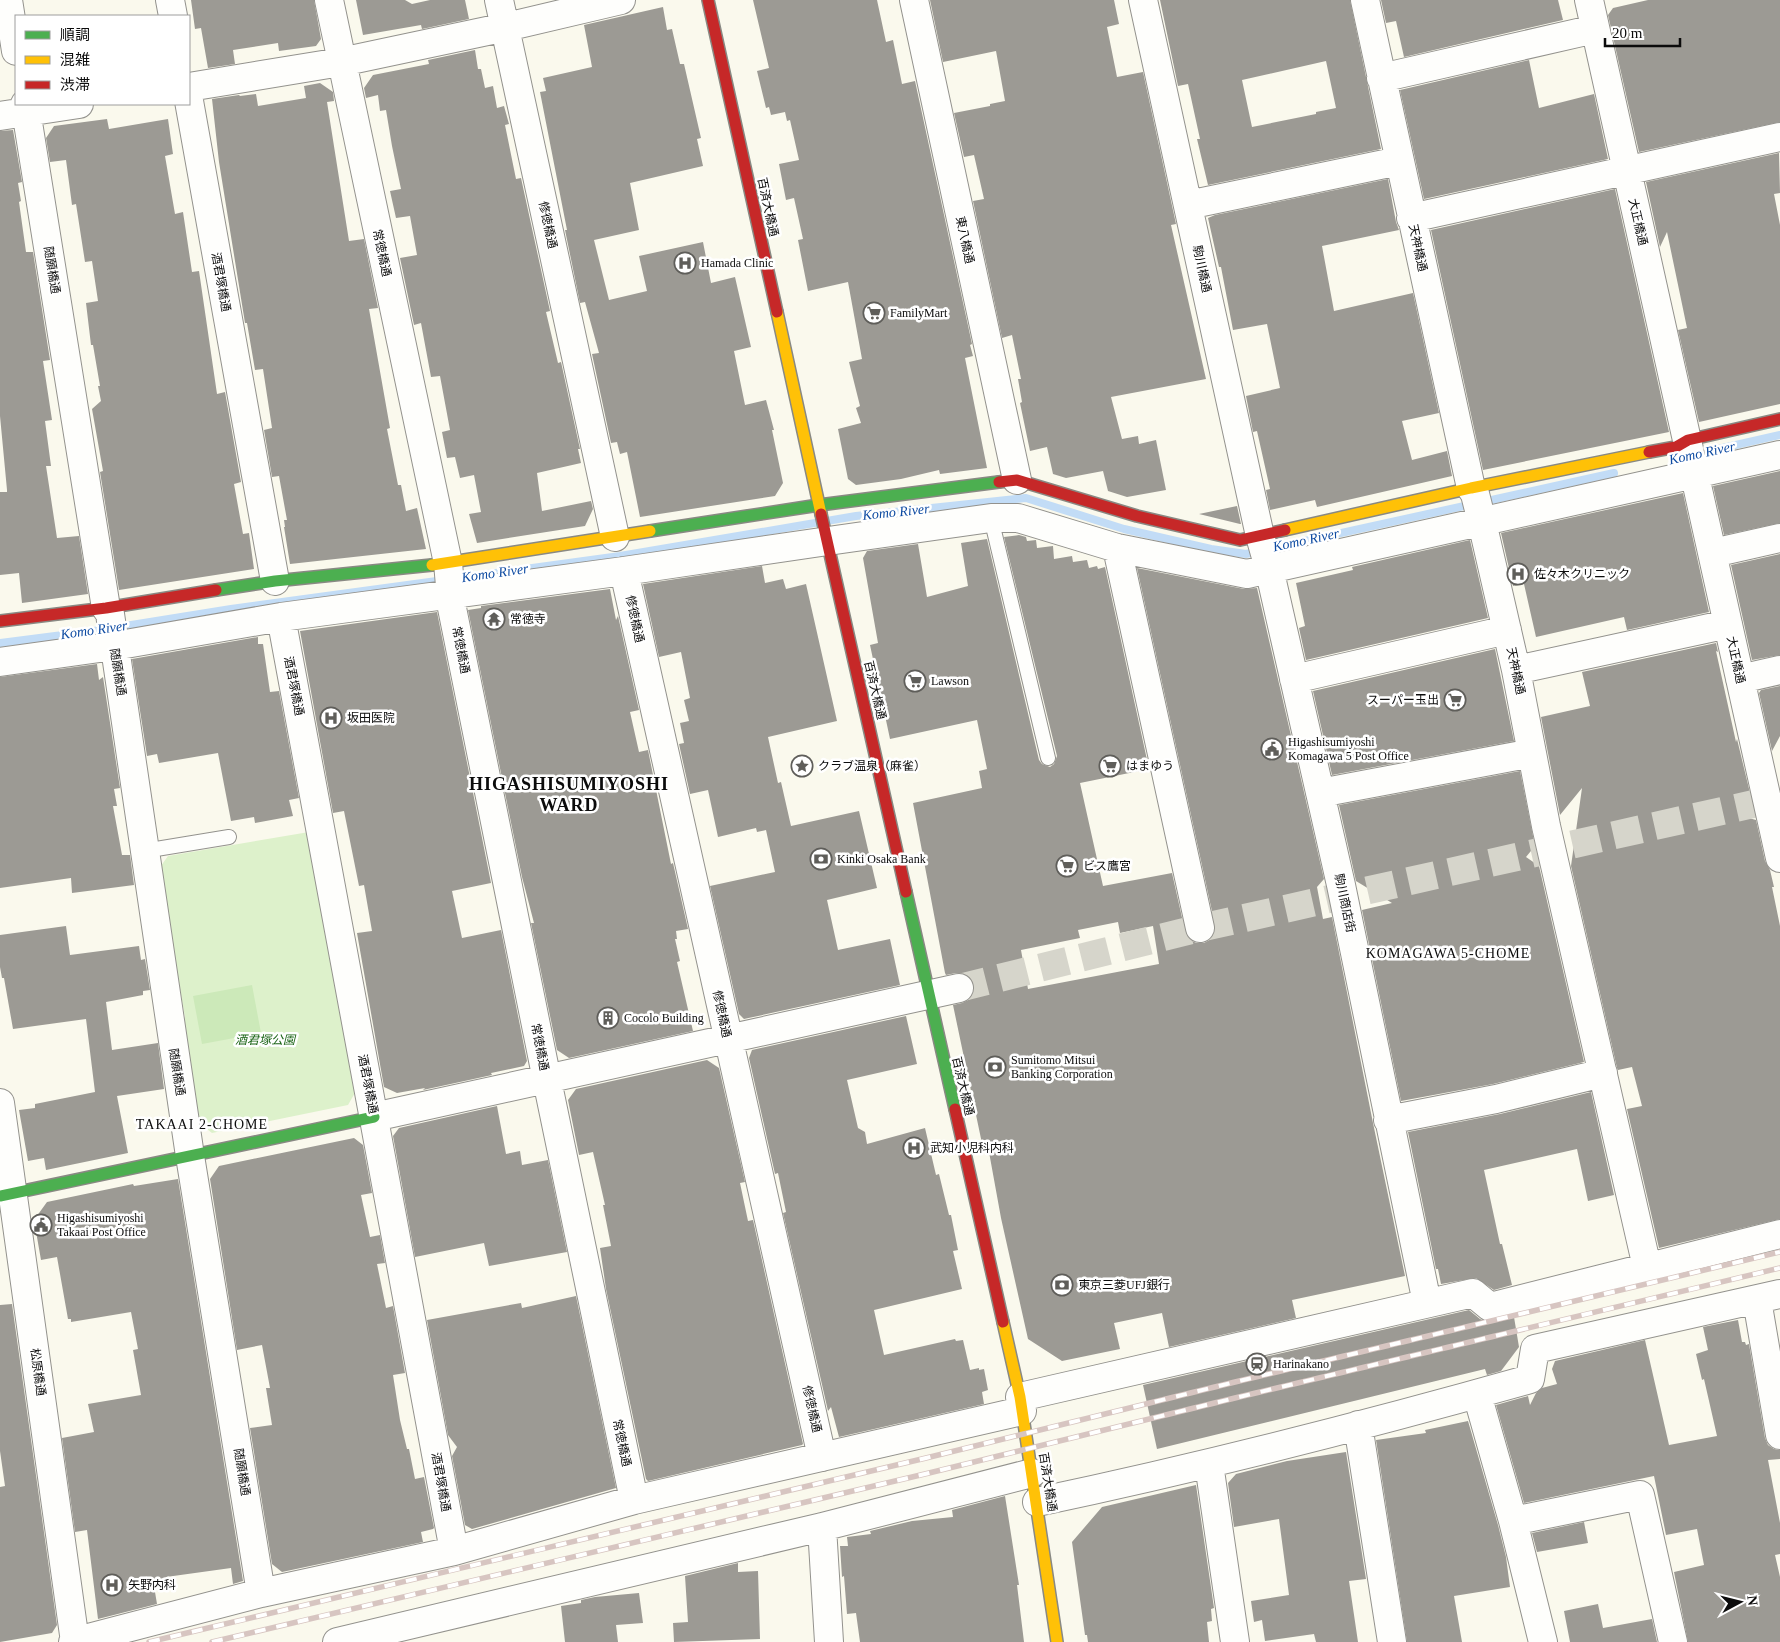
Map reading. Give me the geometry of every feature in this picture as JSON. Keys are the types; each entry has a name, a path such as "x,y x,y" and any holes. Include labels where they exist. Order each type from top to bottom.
{"street":[{"path":"8,0 15,45"},
{"path":"170,0 173,15"},
{"name":"常徳橋通","path":"329,0 448,564 452,608 634,1500"},
{"name":"修徳橋通","path":"499,0 615,537"},
{"path":"190,87 341,62 621,0"},
{"name":"百済大橋通","path":"708,0 1021,1404 1057,1642"},
{"name":"東八橋通","path":"914,0 1017,480"},
{"name":"駒川橋通","path":"1143,0 1260,537 1269,566"},
{"name":"天神橋通","path":"1365,0 1411,218 1516,670 1546,826 1647,1267"},
{"name":"大正橋通","path":"1590,0 1780,858"},
{"path":"1381,78 1596,29"},
{"path":"17,110 69,105"},
{"name":"酒君塚橋通","path":"190,105 276,581"},
{"name":"随願橋通","path":"17,110 111,627 190,1156 261,1593"},
{"path":"1411,218 1627,169 1780,137"},
{"path":"1188,205 1399,161"},
{"path":"0,662 111,627 276,581 448,564 820,506 1017,480 1136,516 1240,540 1477,505 1691,455 1780,419"},
{"path":"0,621 111,627 281,617 624,571 827,539 991,518 1018,518 1117,548 1247,574 1676,447 1691,455 1780,456"},
{"path":"1713,554 1780,538"},
{"path":"1117,548 1200,928"},
{"name":"駒川商店街","path":"1269,566 1343,895 1427,1303"},
{"name":"修徳橋通","path":"624,571 822,1457"},
{"name":"酒君塚橋通","path":"281,617 454,1551"},
{"path":"1516,670 1728,624"},
{"path":"1294,678 1507,630"},
{"path":"1740,679 1780,670"},
{"path":"1320,793 1532,753"},
{"path":"7,1195 547,1080 959,988"},
{"path":"1388,1120 1496,1099 1605,1084"},
{"name":"松原橋通","path":"0,1103 7,1195 74,1642"},
{"path":"74,1642 261,1593 454,1551 634,1500 822,1457 1021,1404 1427,1303 1473,1293 1490,1307 1780,1234"},
{"path":"1037,1502 1209,1464 1477,1394 1530,1379 1535,1349 1768,1297 1780,1436"},
{"path":"1477,1394 1513,1521 1543,1642"},
{"path":"1358,1425 1392,1642"},
{"path":"1209,1464 1235,1642"},
{"path":"336,1642 822,1527 1032,1473"},
{"path":"1513,1521 1640,1495 1673,1642"},
{"path":"822,1527 829,1642"}],"lane":[{"path":"991,518 1048,758"},
{"path":"144,851 229,837"}],"green space":[{"name":"酒君塚公園","path":"309,832 356,1091 348,1105 212,1133 197,1121 182,1022 185,1017 158,870 168,856"},
{"path":"252,985 261,1033 202,1044 193,996"}],"building":[{"path":"191,0 314,0 321,39 316,46 279,51 278,43 233,50 235,64 208,68 201,28 195,29"},
{"path":"356,0 405,0 412,4 430,0 465,0 469,19 422,29 421,25 363,35"},
{"path":"753,0 877,0 886,42 893,40 902,84 915,81 972,344 970,345 973,356 965,358 987,468 940,474 939,470 901,479 856,485 848,479 838,429 861,423 856,408 860,406 849,362 862,359 848,282 808,291 798,240 803,239 794,198 786,200 779,164 799,160 790,120 787,121 785,112 771,115 769,107 766,108 757,71 769,68"},
{"path":"930,0 1114,0 1119,24 1107,27 1117,77 1143,72 1176,224 1171,225 1206,379 1111,397 1122,439 1138,436 1139,444 1156,440 1166,490 1127,497 1108,491 1103,471 1066,478 1053,474 1047,447 1030,451 1020,403 1022,402 1018,379 1021,379 1012,335 1002,338 973,201 984,199 974,155 964,157 954,113 1005,101 996,51 943,62"},
{"path":"1160,0 1350,0 1381,149 1208,185 1197,139 1200,139 1188,84 1178,86","holes":["1326,61 1336,108 1252,127 1242,80"]},
{"path":"1381,0 1558,0 1563,20 1404,57 1396,21 1386,23"},
{"path":"1648,0 1780,0 1780,122 1639,152 1608,15 1613,8"},
{"path":"663,7 667,30 672,29 680,64 684,64 701,138 697,139 703,166 630,183 639,230 594,240 609,300 647,291 639,256 703,242 711,283 735,277 751,347 734,351 745,405 766,400 774,430 772,430 783,483 775,496 640,517 627,452 620,454 617,442 611,443 592,354 599,353 585,302 580,303 540,92 546,91 543,78 592,67 584,25"},
{"path":"475,50 478,69 481,69 485,88 493,86 497,108 504,106 509,124 505,125 516,179 521,178 550,311 546,312 558,363 561,362 580,449 578,449 581,463 537,473 542,511 591,501 593,509 585,526 477,543 469,514 481,512 474,475 460,478 455,457 447,458 442,432 450,430 440,376 431,377 421,323 414,325 400,258 417,255 410,216 396,218 390,191 401,189 386,110 380,111 378,95 366,98 364,88 373,75 429,64 428,60"},
{"path":"1529,60 1539,108 1594,94 1608,159 1424,199 1400,90"},
{"path":"320,83 333,92 334,101 327,102 349,241 364,239 378,308 369,309 390,428 387,429 398,485 401,485 406,511 417,508 426,549 290,564 284,527 284,520 287,520 279,476 272,477 264,430 272,428 263,369 255,370 247,323 245,323 219,162 212,99 256,94 258,106 306,98 304,86"},
{"path":"107,119 109,129 168,119 173,154 165,156 175,214 183,212 192,272 199,271 217,394 225,392 241,482 234,484 243,534 249,533 254,569 119,590 100,472 103,471 92,409 101,401 86,303 98,301 92,261 85,262 76,204 72,205 66,160 50,162 46,138 54,126"},
{"path":"13,130 22,182 18,183 21,201 19,202 26,252 33,252 50,360 43,361 52,420 45,421 51,466 46,466 57,538 79,536 88,594 22,603 19,573 0,575 0,492 7,492 7,490 0,416 0,131"},
{"path":"1779,153 1780,193 1774,194 1780,225 1780,404 1699,422 1678,330 1687,328 1667,232 1660,247 1646,182"},
{"path":"1388,179 1399,230 1322,246 1334,311 1413,293 1439,413 1402,421 1412,460 1447,451 1452,476 1317,507 1315,500 1270,510 1266,490 1270,489 1257,431 1253,432 1246,396 1280,388 1267,324 1233,330 1221,267 1219,267 1208,218"},
{"path":"1615,189 1669,432 1483,470 1431,230"},
{"path":"1780,471 1780,523 1724,535 1713,486"},
{"path":"1683,493 1709,612 1627,630 1624,617 1536,637 1524,584 1513,586 1501,533"},
{"path":"1237,506 1241,524 1199,514"},
{"path":"1019,535 1026,537 1027,541 1036,540 1037,548 1053,546 1054,559 1072,556 1073,562 1087,560 1089,568 1097,566 1098,569 1105,567 1149,769 1080,783 1103,886 1172,873 1185,931 1189,939 1196,943 1204,943 1211,939 1215,932 1215,925 1137,568 1244,589 1257,588 1324,879 1317,887 1323,919 1332,917 1405,1276 1292,1300 1296,1318 1169,1347 1162,1313 1114,1323 1120,1349 1062,1361 1028,1339 1001,1218 989,1152 984,1153 953,1005 970,999 974,992 974,985 971,978 964,973 946,975 945,973 913,803 982,788 979,771 987,769 977,720 890,739 870,645 878,643 863,558 867,551 918,544 927,597 968,586 961,543 987,539 1039,760 1042,764 1050,767 1054,764 1057,756 1004,537","holes":["1118,922 1120,933 1153,926 1159,964 1028,989 1021,950 1080,938 1078,930"]},
{"path":"1470,540 1488,618 1306,660 1299,628 1305,626 1296,583 1353,570 1352,567"},
{"path":"1780,554 1780,655 1752,660 1731,565"},
{"path":"762,566 765,583 783,579 786,589 806,584 837,721 768,737 778,783 781,782 791,826 859,811 877,888 827,900 838,950 890,939 900,985 744,1019 739,1014 710,886 775,872 766,830 757,832 756,828 718,837 708,790 690,794 679,744 684,743 680,723 689,721 684,700 690,698 681,652 659,657 643,584"},
{"path":"610,589 639,710 630,712 639,752 648,750 671,864 673,863 688,929 676,931 677,939 675,939 680,961 677,962 693,1031 569,1058 557,1050 531,923 534,923 522,877 468,610 481,608 481,606"},
{"path":"437,612 491,883 452,891 462,938 501,930 527,1061 524,1066 491,1073 492,1075 423,1090 425,1088 397,1093 384,1087 357,933 372,931 364,885 359,886 344,811 333,813 300,631"},
{"path":"258,637 258,644 263,644 270,692 279,691 299,798 289,800 293,816 255,823 254,817 231,821 218,753 159,763 157,754 147,756 132,659"},
{"path":"1716,643 1718,652 1716,651 1736,742 1737,739 1750,793 1738,815 1756,820 1765,861 1770,870 1774,887 1772,887 1780,926 1780,1219 1659,1248 1627,1109 1642,1106 1632,1067 1618,1070 1617,1068 1571,866 1582,788 1560,815 1541,717 1590,706 1582,672"},
{"path":"1495,649 1514,741 1332,775 1313,691"},
{"path":"97,664 99,680 103,677 120,788 114,789 117,806 113,806 122,855 130,855 134,885 72,893 71,878 0,888 0,677"},
{"path":"1780,686 1780,736 1772,751 1759,693 1761,690"},
{"path":"1520,771 1535,846 1526,857 1539,866 1584,1062 1493,1084 1401,1101 1362,910 1392,903 1356,881 1339,805"},
{"path":"66,926 70,955 139,946 141,960 145,959 150,990 143,991 143,995 106,1002 112,1050 158,1043 164,1089 117,1096 128,1153 46,1170 44,1158 28,1161 19,1110 35,1108 35,1104 95,1092 86,1019 13,1029 4,978 2,978 0,967 0,935"},
{"path":"906,1016 917,1064 847,1080 858,1128 865,1132 867,1144 925,1128 936,1175 939,1174 949,1215 951,1215 958,1250 953,1251 962,1289 874,1310 884,1355 955,1339 956,1341 963,1340 970,1370 984,1369 988,1390 982,1392 984,1404 839,1437 831,1407 828,1411 783,1213 786,1212 778,1173 775,1174 749,1058 752,1050"},
{"path":"707,1060 719,1068 745,1182 740,1183 748,1221 753,1220 803,1444 648,1481 646,1479 606,1289 600,1248 611,1246 603,1205 605,1205 593,1152 579,1155 568,1100 576,1089"},
{"path":"1591,1092 1614,1195 1588,1201 1577,1149 1484,1170 1500,1244 1502,1244 1512,1285 1494,1290 1476,1278 1441,1284 1438,1269 1436,1269 1408,1132 1500,1114"},
{"path":"497,1106 506,1154 520,1151 522,1165 548,1160 567,1252 489,1266 484,1243 415,1257 393,1136 399,1128"},
{"path":"354,1138 363,1145 372,1193 361,1195 370,1237 380,1235 385,1263 377,1264 386,1308 393,1306 405,1373 393,1375 400,1420 407,1449 409,1449 415,1479 424,1477 434,1528 421,1532 423,1542 282,1572 272,1564 250,1428 272,1425 266,1388 270,1388 262,1345 237,1350 210,1179 219,1166"},
{"path":"178,1179 243,1581 233,1584 231,1568 166,1577 167,1584 154,1586 157,1604 98,1619 87,1530 75,1532 62,1438 94,1432 88,1404 141,1395 133,1350 138,1349 131,1312 71,1322 71,1319 68,1319 57,1257 41,1260 34,1220 47,1202 133,1184 134,1186"},
{"path":"576,1296 616,1488 472,1529 465,1525 452,1456 457,1447 448,1435 427,1320 521,1303 522,1308"},
{"path":"12,1304 57,1625 52,1633 0,1642 0,1487 5,1486 0,1451 0,1305"},
{"path":"1469,1310 1487,1322 1514,1317 1519,1347 1501,1371 1487,1375 1485,1369 1157,1449 1143,1385"},
{"path":"1738,1320 1742,1342 1745,1342 1746,1345 1749,1344 1765,1438 1768,1445 1780,1450 1780,1459 1768,1460 1780,1523 1780,1554 1775,1555 1780,1577 1780,1642 1688,1642 1674,1572 1704,1565 1697,1529 1666,1535 1654,1476 1524,1503 1496,1405 1528,1396 1530,1405 1536,1393 1542,1388 1557,1384 1552,1369 1555,1361 1645,1340 1669,1445 1717,1436 1704,1379 1702,1380 1696,1354 1708,1350 1703,1327"},
{"path":"1468,1421 1498,1525 1506,1557 1510,1587 1454,1596 1462,1642 1407,1642 1376,1440 1426,1433 1425,1430"},
{"path":"1346,1452 1366,1579 1349,1581 1358,1642 1316,1642 1314,1634 1265,1641 1262,1620 1254,1622 1251,1601 1289,1595 1279,1519 1234,1527 1228,1483 1236,1474 1287,1461"},
{"path":"1196,1485 1214,1608 1211,1609 1212,1621 1207,1622 1209,1642 1088,1642 1087,1635 1085,1635 1072,1542 1102,1507"},
{"path":"1005,1496 1019,1585 1017,1585 1024,1642 860,1642 856,1613 847,1614 844,1576 842,1577 840,1546 848,1546 847,1537 871,1534 870,1531 912,1521 953,1517 952,1510"},
{"path":"1584,1522 1588,1543 1537,1552 1532,1533"},
{"path":"738,1563 738,1572 758,1571 760,1639 674,1642 673,1623 688,1622 685,1576"},
{"path":"639,1593 643,1623 616,1625 618,1642 565,1642 561,1606 581,1603 581,1600 595,1597"},
{"path":"1598,1604 1603,1628 1652,1619 1657,1642 1570,1642 1564,1611"}],"waterway":[{"name":"Komo River","path":"1696,454 1780,435"},
{"name":"Komo River","path":"0,643 94,631 231,609 620,556 856,516 1026,498 1124,529 1211,549 1246,554 1614,473"}],"tunnel":[{"path":"959,988 1200,928 1780,798"}],"railway":[{"path":"149,1642 926,1458 1780,1252"},
{"path":"212,1642 929,1473 1780,1268"}],"traffic: fast":[{"path":"650,531 819,505 999,482"},
{"path":"216,590 275,581 432,565"},
{"path":"906,892 955,1109"},
{"path":"0,1196 374,1117"}],"traffic: slow":[{"path":"777,312 821,514"},
{"path":"1285,530 1471,488 1649,452"},
{"path":"432,565 650,531"},
{"path":"1003,1322 1020,1397 1057,1642"}],"traffic: jam":[{"path":"708,0 777,312"},
{"path":"1649,452 1676,447 1688,440 1780,419"},
{"path":"999,482 1017,480 1137,516 1240,540 1285,530"},
{"path":"821,514 906,892"},
{"path":"0,621 106,608 216,590"},
{"path":"955,1109 1003,1322"}],"place":[{"name":"Hamada Clinic","path":"685,263"},
{"name":"FamilyMart","path":"874,313"},
{"name":"佐々木クリニック","path":"1518,574"},
{"name":"常徳寺","path":"494,619"},
{"name":"Lawson","path":"915,681"},
{"name":"スーパー玉出","path":"1455,700"},
{"name":"坂田医院","path":"331,718"},
{"name":"Higashisumiyoshi Komagawa 5 Post Office","path":"1272,749"},
{"name":"クラブ温泉（麻雀）","path":"802,766"},
{"name":"はまゆう","path":"1110,766"},
{"name":"Kinki Osaka Bank","path":"821,859"},
{"name":"ビス鷹宮","path":"1067,866"},
{"name":"Cocolo Building","path":"608,1018"},
{"name":"Sumitomo Mitsui Banking Corporation","path":"995,1067"},
{"name":"武知小児科内科","path":"914,1148"},
{"name":"Higashisumiyoshi Takaai Post Office","path":"41,1225"},
{"name":"東京三菱UFJ銀行","path":"1062,1285"},
{"name":"Harinakano","path":"1257,1364"},
{"name":"矢野内科","path":"112,1585"}],"district":[{"name":"HIGASHISUMIYOSHI WARD","path":"569,794"},
{"name":"KOMAGAWA 5-CHOME","path":"1448,953"},
{"name":"TAKAAI 2-CHOME","path":"202,1124"}]}
